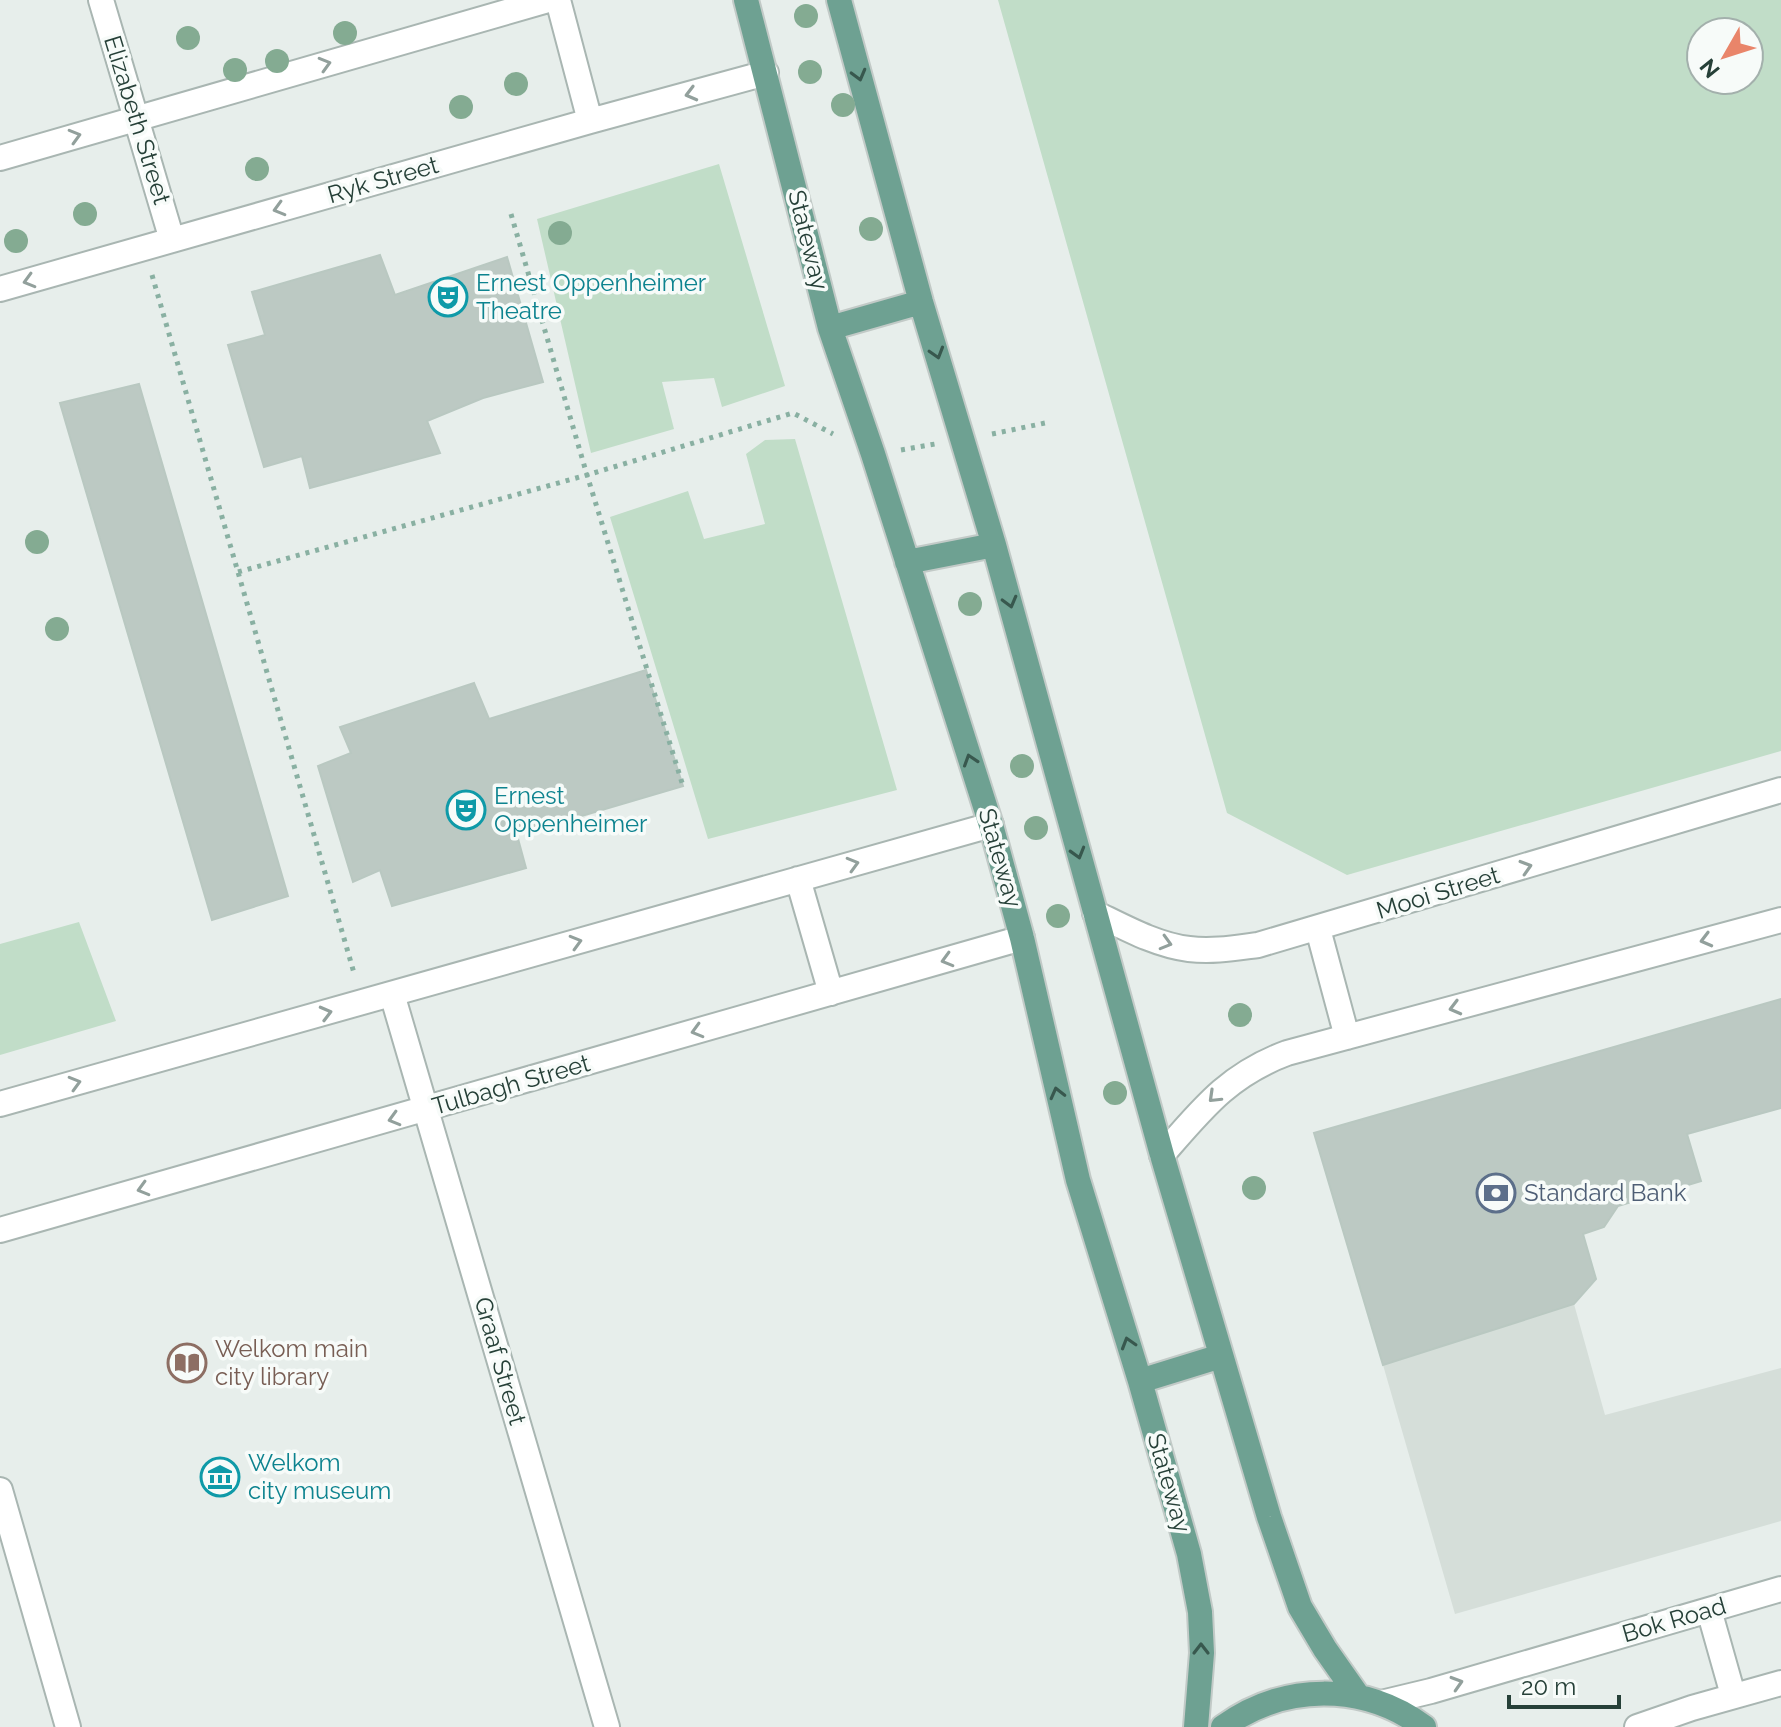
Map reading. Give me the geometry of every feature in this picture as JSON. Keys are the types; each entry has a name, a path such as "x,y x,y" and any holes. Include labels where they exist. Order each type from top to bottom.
{"main road":[{"name":"Stateway","path":"746,0 830,328 991,825 1022,938 1078,1180 1189,1554 1200,1612 1202,1653 1196,1727"},
{"path":"839,0 921,302 994,545 1162,1155 1283,1563 1300,1607 1358,1696"},
{"path":"830,328 921,302"},
{"path":"907,562 994,545"},
{"path":"1140,1381 1221,1356"},
{"path":"1223,1727 1267,1702 1297,1694 1327,1692 1381,1703 1410,1716 1424,1727"}],"street":[{"name":"Elizabeth Street","path":"101,0 172,240"},
{"path":"0,158 548,0"},
{"path":"558,0 590,121"},
{"name":"Ryk Street","path":"0,289 766,73"},
{"name":"Mooi Street","path":"1095,913 1158,941 1188,949 1219,950 1258,945 1781,790"},
{"path":"0,1104 991,825"},
{"path":"798,879 831,993"},
{"path":"1162,1155 1196,1115 1240,1075 1287,1053 1781,920"},
{"path":"1318,929 1347,1037"},
{"name":"Tulbagh Street","path":"0,1230 1022,938"},
{"name":"Graaf Street","path":"392,994 607,1727"},
{"path":"0,1490 68,1727"},
{"name":"Bok Road","path":"1381,1703 1781,1589"},
{"path":"1709,1610 1733,1695"},
{"path":"1637,1727 1733,1695 1781,1683"}],"path":[{"path":"511,214 683,786"},
{"path":"144,247 362,1003"},
{"path":"238,572 587,475 793,413 873,454 1050,422"}],"shaded area":[{"path":"1574,1304 1605,1415 1781,1368 1781,1521 1455,1614 1383,1365"}],"green space":[{"path":"998,0 1781,0 1781,751 1347,875 1227,813"},
{"path":"719,164 785,386 722,407 714,378 662,382 674,429 591,453 537,219"},
{"path":"795,439 897,790 708,839 610,517 688,491 704,539 765,524 746,454 765,440"},
{"path":"79,922 116,1021 0,1055 0,944"}],"building":[{"path":"380,255 395,295 507,257 543,382 483,398 427,421 440,453 310,488 302,456 264,467 228,345 265,335 252,292"},
{"path":"139,384 288,896 212,920 60,403"},
{"name":"Ernest Oppenheimer","path":"646,670 683,786 517,835 526,868 392,906 380,870 353,882 318,766 351,753 340,727 474,683 489,719"},
{"name":"Standard Bank","path":"1781,999 1781,1108 1687,1134 1701,1181 1618,1206 1604,1227 1583,1234 1596,1279 1574,1304 1383,1365 1314,1133"}],"place":[{"name":"Ernest Oppenheimer Theatre","path":"448,297"},
{"name":"Ernest Oppenheimer","path":"466,810"},
{"name":"Standard Bank","path":"1496,1193"},
{"name":"Welkom main city library","path":"187,1363"},
{"name":"Welkom city museum","path":"220,1477"}]}
